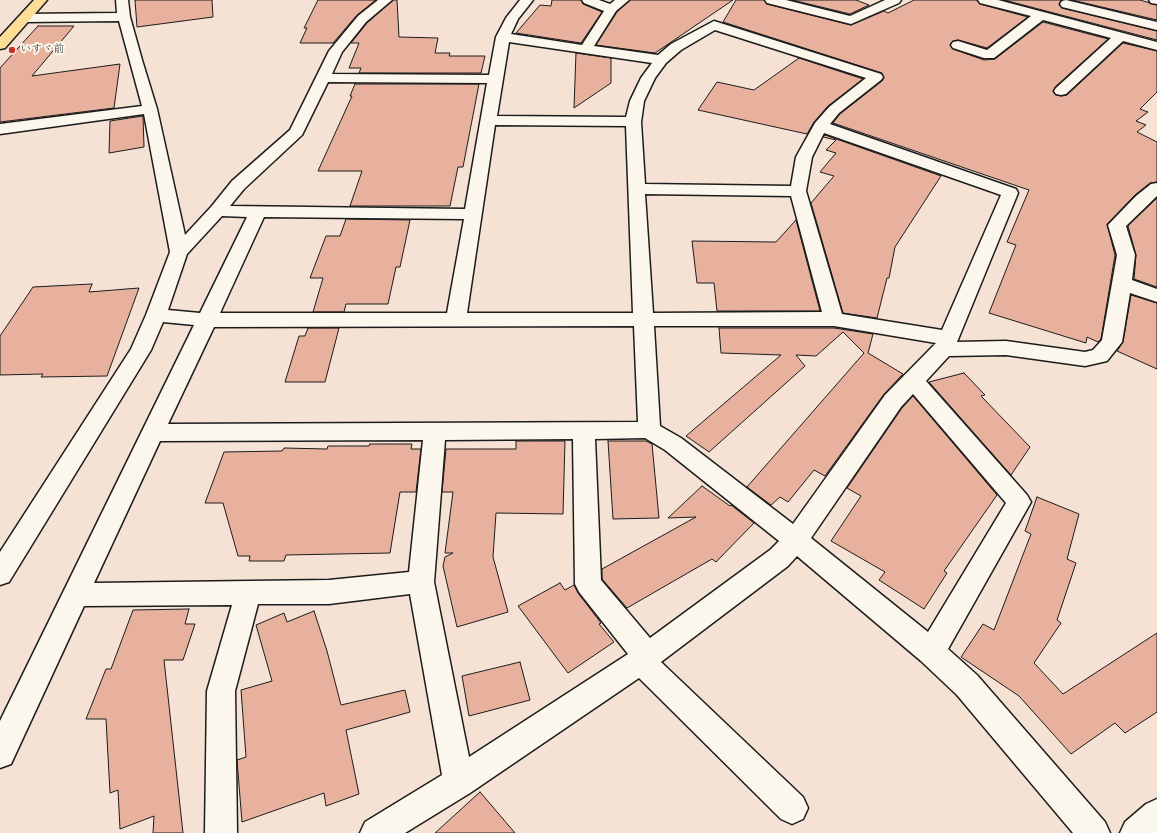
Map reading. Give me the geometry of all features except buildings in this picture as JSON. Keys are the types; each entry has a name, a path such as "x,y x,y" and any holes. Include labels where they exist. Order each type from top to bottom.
{"main road":[{"path":"0,46 41,0"}],"street":[{"path":"122,0 124,17 135,60 150,109 179,252"},
{"path":"0,574 141,350 156,315 179,252 217,212 238,185 298,132 336,51 362,19 386,0"},
{"path":"456,320 503,37 512,18 527,0"},
{"path":"588,0 611,9"},
{"path":"586,49 611,9 623,0"},
{"path":"771,0 851,20 895,0"},
{"path":"984,0 1157,46"},
{"path":"1066,4 1157,26"},
{"path":"958,45 988,55 1041,16"},
{"path":"25,18 124,17"},
{"path":"649,430 633,122 637,101 648,78 661,60 676,47 714,25 876,77 834,110 820,126 804,157 798,191 834,319"},
{"path":"1061,91 1121,36"},
{"path":"503,37 661,60"},
{"path":"324,78 495,79"},
{"path":"0,130 150,109"},
{"path":"488,120 633,122"},
{"path":"376,833 459,782 644,658 779,558 796,540 893,401 947,343 1010,193 820,126"},
{"path":"156,315 206,320 834,319 947,343 1006,348 1085,359 1100,356 1112,342 1126,255 1117,225 1142,200 1157,188"},
{"path":"637,189 798,191"},
{"path":"217,212 473,214"},
{"path":"0,753 258,212"},
{"path":"1122,283 1157,296"},
{"path":"913,380 1019,502 931,652"},
{"path":"584,430 588,584 644,658 792,808"},
{"path":"153,433 649,430 673,444 796,540 931,652 967,685 1094,833"},
{"path":"435,431 421,582 459,782"},
{"path":"76,595 329,592 421,582"},
{"path":"221,833 221,691 248,593"},
{"path":"1136,833 1157,815"}],"place":[{"name":"いすゞ前","path":"12,50"}]}
